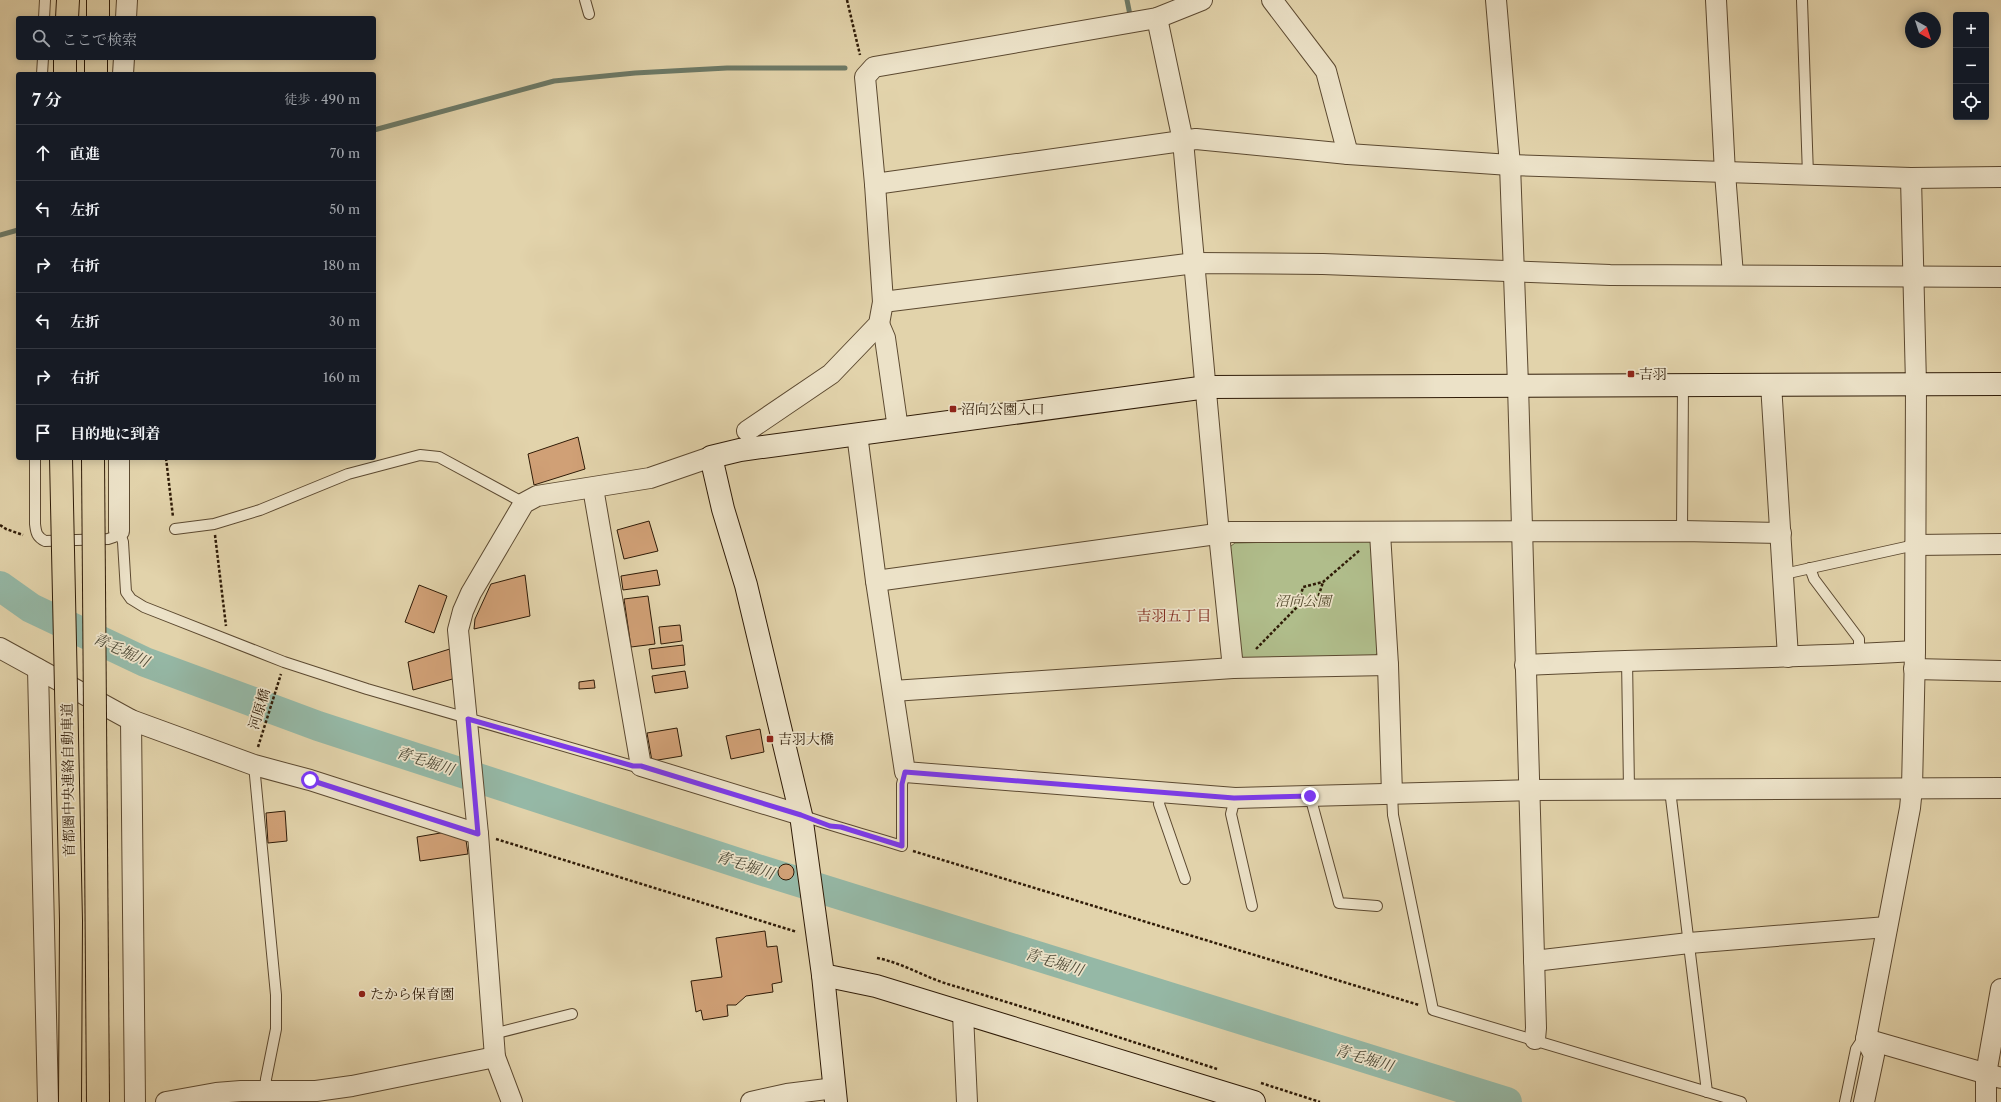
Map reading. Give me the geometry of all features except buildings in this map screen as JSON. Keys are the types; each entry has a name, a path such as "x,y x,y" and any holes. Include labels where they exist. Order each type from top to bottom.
{"highway":[{"path":"67,16 68,0"},
{"path":"98,0 98,16"},
{"path":"65,60 65,72"},
{"path":"96,60 96,72"},
{"name":"首都圏中央連絡自動車道","path":"62,460 71,913 70,1102"},
{"name":"首都圏中央連絡自動車道","path":"93,460 98,1102"}],"street":[{"path":"126,16 127,0"},
{"path":"747,431 831,374 879,324 883,302 875,184 865,77 874,67 1157,18 1202,0"},
{"path":"1272,0 1326,71 1348,154"},
{"path":"1496,0 1510,165 1530,790 1535,1039"},
{"path":"1716,0 1725,173 1733,275"},
{"path":"1157,18 1183,141 1207,387 1219,534 1233,668"},
{"path":"123,72 124,60"},
{"path":"875,184 1196,139 1348,154 1510,165 1912,178 2001,177"},
{"path":"1864,1102 1874,1055 1866,1039 1910,808 1912,788 1916,384 1912,277 1912,178"},
{"path":"883,302 1195,263 1323,264 1610,274 2001,277"},
{"path":"879,324 886,338 898,429"},
{"path":"512,1102 495,1057 481,833 459,641 460,621 471,593 524,503 537,496 650,478 711,457 740,450 1207,387 1683,384 2001,384"},
{"path":"1771,384 1784,574 1788,658"},
{"path":"857,434 876,581 905,772 1234,798 1629,788 1670,790 2001,788"},
{"path":"711,457 723,509 746,585 802,822 809,932 823,975 836,1095 787,1094 750,1102"},
{"path":"119,460 119,531"},
{"path":"593,488 641,766 802,822"},
{"path":"876,581 1231,532 1380,533 1682,531 1781,533"},
{"path":"1380,533 1388,665 1392,794"},
{"path":"1915,545 2001,544"},
{"path":"0,648 132,720 256,757 310,780 481,833"},
{"path":"1525,665 1627,659 1788,658 1859,654 2001,671"},
{"path":"893,691 1233,668 1388,665"},
{"path":"38,669 48,1102"},
{"path":"132,720 135,1102"},
{"path":"1534,960 1689,943 1887,927"},
{"path":"823,975 876,986 963,1014 1254,1091"},
{"path":"1986,1102 1993,1076 2001,989"},
{"path":"963,1014 967,1102"},
{"path":"1866,1039 1993,1076"},
{"path":"166,1102 216,1093 316,1091 346,1094 495,1057"}],"lane":[{"path":"44,16 45,0"},
{"path":"585,0 589,14"},
{"path":"1802,0 1808,175"},
{"path":"42,72 43,60"},
{"path":"1682,531 1683,384"},
{"path":"175,529 214,524 260,510 348,474 420,455 439,457 524,503"},
{"path":"34,460 35,524 36,533 39,538 45,541 108,539 114,537 119,531"},
{"path":"119,531 123,542 126,592 131,599 144,607 284,662 367,689 468,721 633,766 641,766"},
{"path":"1784,574 1915,545"},
{"path":"1810,568 1814,578 1859,639 1859,654"},
{"path":"1627,659 1629,788"},
{"path":"256,757 276,995 276,1029 265,1091"},
{"path":"802,822 841,827 902,846 902,784 905,772"},
{"path":"1670,790 1707,1092"},
{"path":"1161,792 1159,804 1186,879"},
{"path":"1392,794 1393,816 1433,1010 1535,1039 1740,1102"},
{"path":"1310,796 1339,903 1377,906"},
{"path":"1234,798 1231,814 1252,906"},
{"path":"493,1034 572,1014"},
{"path":"1845,1102 1856,1049 1860,1043 1866,1039"}],"path":[{"path":"847,0 865,77"},
{"path":"166,460 171,510"},
{"path":"214,524 228,640"},
{"path":"0,525 6,529 39,538"},
{"path":"1255,650 1298,606 1303,587 1323,582 1380,533"},
{"path":"1298,606 1317,601 1323,582"},
{"name":"河原橋","path":"256,757 283,667"},
{"path":"481,833 809,932"},
{"path":"902,846 1433,1010"},
{"path":"877,958 891,961 936,981 1101,1031 1225,1071"},
{"path":"1254,1091 1320,1102"}],"green space":[{"name":"沼向公園","path":"1368,540 1374,546 1378,652 1374,657 1244,661 1240,656 1227,549 1235,543"}],"waterway":[{"path":"1127,0 1130,15"},
{"path":"376,129 554,81 635,73 727,68 845,68"},
{"path":"0,235 16,231"},
{"name":"青毛堀川","path":"0,586 31,608 145,662 318,726 757,869 1507,1102"}],"place":[{"name":"吉羽","path":"1631,374"},
{"name":"沼向公園入口","path":"953,409"},
{"name":"吉羽大橋","path":"770,739"},
{"name":"たから保育園","path":"362,994"}],"district":[{"name":"吉羽五丁目","path":"1174,616"}],"route":[{"path":"310,780 478,834 468,719 494,725 633,766 641,766 780,810 801,815 830,826 841,827 902,846 902,784 905,772 1234,798 1310,796"}]}
